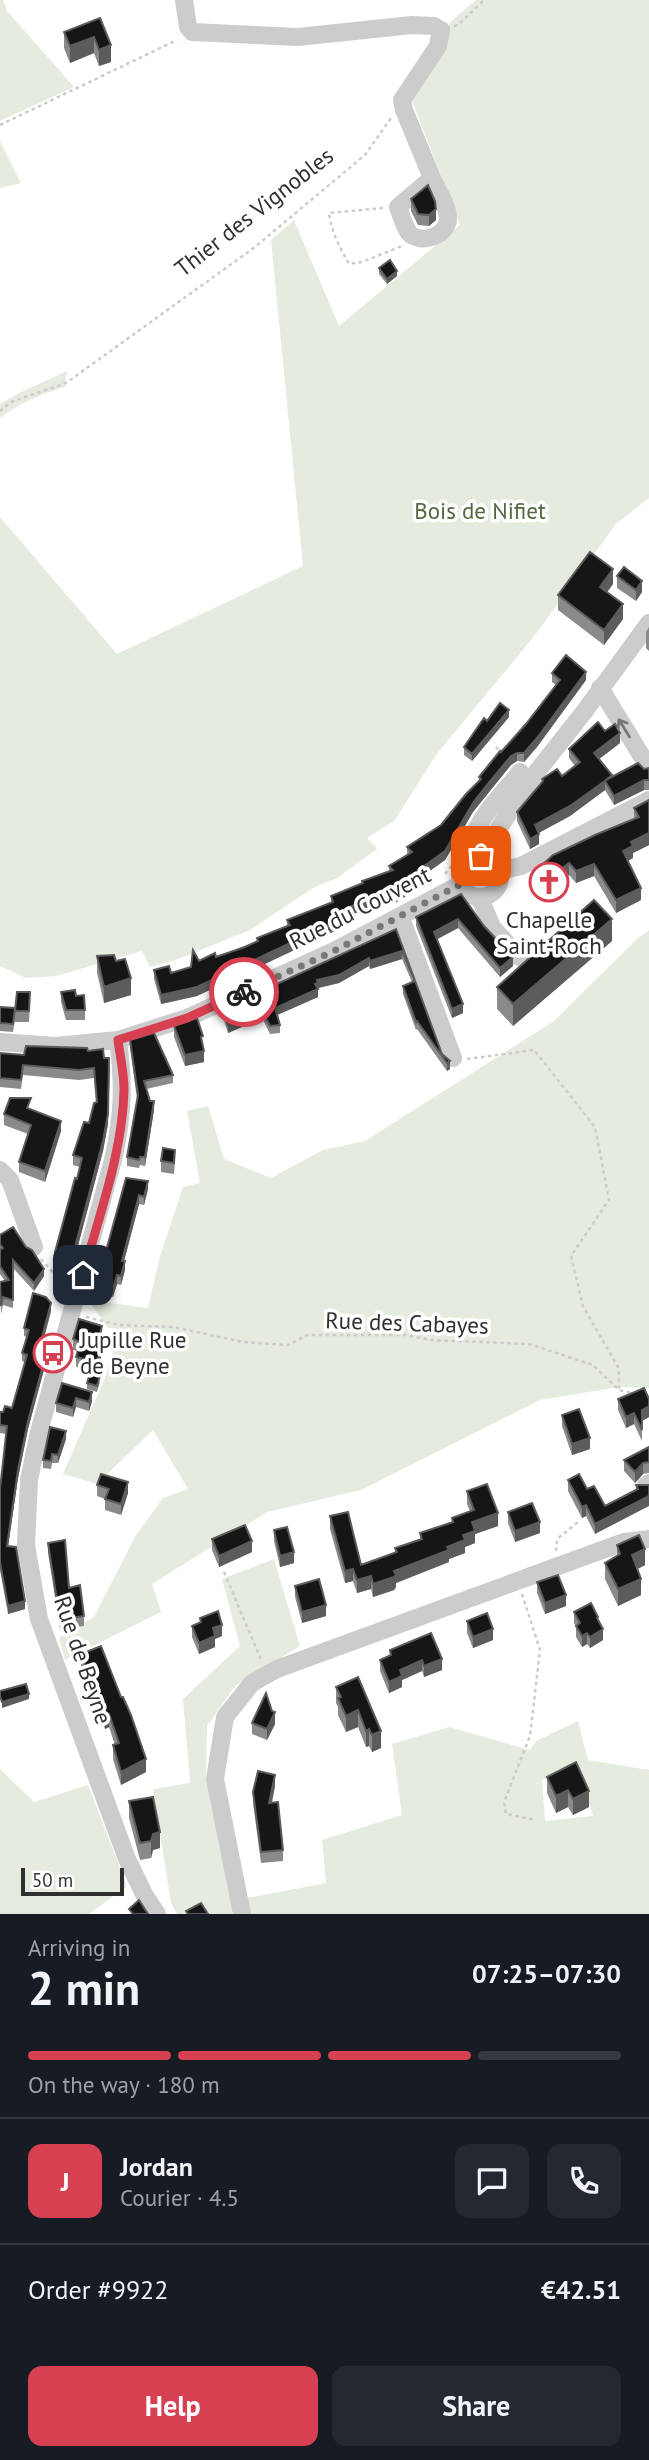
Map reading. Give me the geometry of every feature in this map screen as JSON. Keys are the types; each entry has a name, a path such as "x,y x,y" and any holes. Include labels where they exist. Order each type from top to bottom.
{"street":[{"path":"184,0 188,27 192,32 298,37 412,25 434,26 441,30 438,46 402,100 448,217 441,233 427,238 417,237 410,233 398,207 432,178"},
{"path":"474,851 584,712 649,623"},
{"path":"600,688 649,768"},
{"path":"474,851 481,821 520,772"},
{"path":"500,871 521,866 649,800"},
{"path":"474,851 495,863 500,871 500,884 492,894 480,898"},
{"name":"Rue du Couvent","path":"474,851 463,867 461,884 468,894 480,898 492,927 519,957"},
{"name":"Rue du Couvent","path":"0,1042 55,1046 118,1040 187,1018 334,951 461,884"},
{"path":"401,918 453,1058"},
{"name":"Rue de Beyne","path":"118,1040 124,1087 122,1117 114,1156 39,1432 29,1480 26,1545 39,1619 127,1859 145,1896 158,1914"},
{"path":"0,1170 10,1180 37,1252"},
{"path":"242,1914 215,1779 225,1717 252,1683 269,1673 624,1542 649,1539"}],"path":[{"path":"441,30 458,25 484,0"},
{"path":"0,125 192,32"},
{"name":"Thier des Vignobles","path":"0,411 12,402 66,383 287,223 365,155 402,100"},
{"path":"398,207 329,213 330,223 349,264 362,262 413,242 417,237"},
{"path":"496,747 520,772"},
{"path":"443,893 438,882 474,851"},
{"path":"453,1058 475,1060 534,1051 595,1127 609,1200 571,1256 583,1306 619,1369 619,1390 639,1394"},
{"path":"37,1252 74,1306"},
{"name":"Rue des Cabayes","path":"74,1306 119,1325 173,1327 243,1342 289,1345 307,1335 394,1335 430,1340 529,1344 593,1365 619,1390"},
{"path":"560,1566 556,1552 557,1539 578,1522"},
{"path":"224,1572 257,1653 269,1673"},
{"path":"518,1581 540,1650 530,1736 504,1802 506,1814 535,1820"}],"green space":[{"path":"0,0 3,0 7,11 74,87 0,121"},
{"name":"Bois de Nifiet","path":"476,0 649,0 649,498 616,524 535,635 436,755 395,820 367,838 377,849 337,878 313,888 250,930 176,960 150,967 142,951 56,976 26,978 0,966 0,517 117,654 303,566 271,240 294,220 339,326 460,225 411,98 445,42 449,23"},
{"path":"0,141 21,183 0,188"},
{"path":"67,371 65,387 31,399 0,418 0,404"},
{"path":"649,930 649,1388 619,1387 540,1400 361,1490 267,1512 152,1584 161,1612 65,1660 59,1638 94,1617 136,1535 163,1498 188,1489 153,1430 97,1484 63,1474 105,1378 120,1329 108,1328 88,1300 148,1308 160,1256 183,1187 200,1183 187,1111 208,1106 224,1159 271,1178 323,1150 365,1141 554,1021"},
{"path":"274,1559 300,1646 236,1685 207,1726 206,1777 233,1914 177,1914 171,1903 153,1789 190,1783 183,1699 240,1646 222,1579"},
{"path":"578,1721 588,1760 649,1770 649,1914 246,1914 242,1899 326,1883 322,1840 402,1815 392,1744 449,1727 530,1750 536,1741","holes":["579,1767 593,1816 545,1821 542,1780"]},
{"path":"0,1769 34,1802 88,1785 127,1886 89,1914 0,1914"}],"building":[{"path":"100,18 111,45 99,50 94,37 70,46 64,32"},
{"path":"428,185 436,209 429,215 418,214 411,199"},
{"path":"390,260 397,271 387,279 379,268"},
{"path":"590,552 613,569 600,587 623,604 604,630 558,595"},
{"path":"624,567 642,581 636,590 617,576"},
{"path":"566,655 586,672 524,753 511,756 487,785 473,803 445,851 406,879 409,886 395,894 392,887 337,913 339,920 236,971 197,987 161,995 154,970 169,966 171,973 191,967 193,950 199,961 215,953 216,957 245,947 258,941 257,938 290,925 287,920 333,902 331,896 393,870 389,866 412,852 407,847 441,825 481,779 479,777 500,751 526,724 560,680 552,673"},
{"path":"500,703 509,710 472,754 464,747 484,718 487,721"},
{"path":"598,722 605,731 615,724 620,733 594,753 612,775 606,780 638,763 644,769 649,768 649,780 614,796 605,781 570,806 535,825 539,834 530,839 517,812 542,779 557,769 562,776 580,762 569,749"},
{"path":"649,800 649,833 631,842 633,846 623,851 641,888 616,900 594,864 576,871 569,863 544,884 534,872 553,855 639,817 634,808"},
{"path":"461,894 484,926 513,957 500,968 458,919 434,932 463,1004 452,1009 416,917"},
{"path":"594,900 612,919 513,1004 497,987"},
{"path":"396,929 442,1054 450,1061 447,1063 416,1022 403,986 415,981 402,951 370,961 369,958 339,975 317,980 318,983 315,984 318,989 275,1008 280,1025 270,1026 262,1010 228,1025 223,1009"},
{"path":"114,955 116,961 125,959 131,978 104,987 97,956"},
{"path":"75,990 76,996 84,995 85,1010 66,1010 61,992"},
{"path":"17,992 30,992 29,1011 15,1011"},
{"path":"0,1007 15,1008 13,1024 0,1023"},
{"path":"197,1018 203,1036 204,1051 185,1055 174,1026"},
{"path":"154,1033 173,1075 144,1081 150,1101 154,1101 145,1157 140,1157 139,1160 127,1157 138,1095 130,1040"},
{"path":"26,1046 87,1048 88,1051 103,1049 104,1058 109,1058 108,1114 103,1141 70,1266 62,1264 55,1252 82,1158 73,1155 84,1122 89,1123 94,1103 97,1102 94,1068 79,1070 23,1065 21,1080 0,1078 0,1053 24,1055"},
{"path":"10,1098 31,1098 27,1108 61,1121 45,1171 19,1162 31,1125 4,1114"},
{"path":"163,1148 175,1150 174,1163 161,1161"},
{"path":"126,1178 148,1181 144,1197 139,1195 122,1261 125,1261 121,1276 117,1275 113,1288 97,1284"},
{"path":"13,1227 44,1269 34,1283 13,1260 13,1300 3,1297 1,1306 0,1282 9,1280 0,1266 0,1250 3,1248 0,1235"},
{"path":"33,1293 46,1297 51,1303 41,1341 49,1343 28,1421 7,1546 16,1547 25,1601 8,1606 0,1562 0,1489 7,1426 0,1425 0,1412 3,1412 5,1406 12,1408 27,1355 22,1353 29,1330 24,1328"},
{"path":"79,1319 102,1326 97,1346 101,1348 97,1362 76,1357 80,1342 73,1339"},
{"path":"90,1373 100,1376 97,1386 87,1383"},
{"path":"62,1383 92,1392 89,1402 76,1398 73,1408 56,1403"},
{"path":"644,1388 649,1406 642,1410 642,1430 634,1413 626,1417 618,1399"},
{"path":"579,1409 590,1438 572,1444 562,1415"},
{"path":"50,1427 66,1431 58,1455 52,1454 51,1461 43,1460"},
{"path":"649,1447 649,1462 643,1463 635,1472 624,1460"},
{"path":"101,1474 128,1482 121,1504 105,1499 109,1489 97,1485"},
{"path":"579,1474 587,1489 594,1486 605,1506 638,1489 636,1485 649,1485 649,1496 595,1524 586,1505 582,1507 568,1480"},
{"path":"487,1484 498,1513 472,1522 475,1531 463,1535 465,1540 447,1547 449,1550 394,1571 394,1577 373,1584 371,1576 357,1580 353,1569 345,1571 330,1516 348,1512 361,1565 397,1552 395,1548 422,1539 420,1533 453,1522 452,1518 474,1510 467,1491"},
{"path":"532,1503 540,1522 515,1531 508,1512"},
{"path":"245,1525 252,1541 219,1556 212,1539"},
{"path":"287,1527 294,1552 280,1556 274,1530"},
{"path":"639,1535 645,1549 632,1555 641,1579 618,1589 605,1563 620,1554 617,1545"},
{"path":"65,1540 69,1588 80,1585 84,1616 60,1620 48,1543"},
{"path":"558,1575 566,1595 545,1603 537,1582"},
{"path":"319,1579 326,1605 302,1612 295,1586"},
{"path":"591,1603 603,1629 590,1637 587,1633 582,1636 576,1626 580,1623 574,1612"},
{"path":"218,1611 222,1625 213,1628 215,1636 199,1643 192,1626 201,1622 200,1618"},
{"path":"487,1613 493,1629 473,1637 467,1621"},
{"path":"431,1633 442,1659 424,1666 422,1660 400,1670 402,1676 389,1682 380,1660 391,1655 390,1650"},
{"path":"101,1646 131,1715 146,1759 121,1772 113,1745 119,1743 109,1714 105,1716 81,1654"},
{"path":"358,1677 381,1731 372,1735 369,1729 366,1731 358,1710 346,1716 338,1698 341,1697 336,1687"},
{"path":"26,1684 29,1694 2,1702 0,1691"},
{"path":"266,1693 272,1711 275,1712 267,1729 252,1723"},
{"path":"576,1762 589,1791 573,1799 568,1790 556,1796 547,1777"},
{"path":"258,1771 275,1775 269,1803 278,1802 283,1850 261,1852 253,1792"},
{"path":"153,1797 160,1832 153,1834 151,1841 140,1843 129,1801"},
{"path":"139,1900 148,1914 133,1914 129,1909"},
{"path":"201,1903 208,1914 188,1914 186,1911"}],"way so far":[{"path":"244,992 401,918 461,884 460,875 470,857 481,856"}],"place":[{"name":"Chapelle Saint-Roch","path":"549,882"},
{"name":"Jupille Rue de Beyne","path":"53,1353"}],"route":[{"path":"83,1275 122,1117 124,1087 118,1040 187,1018 244,992"}]}
